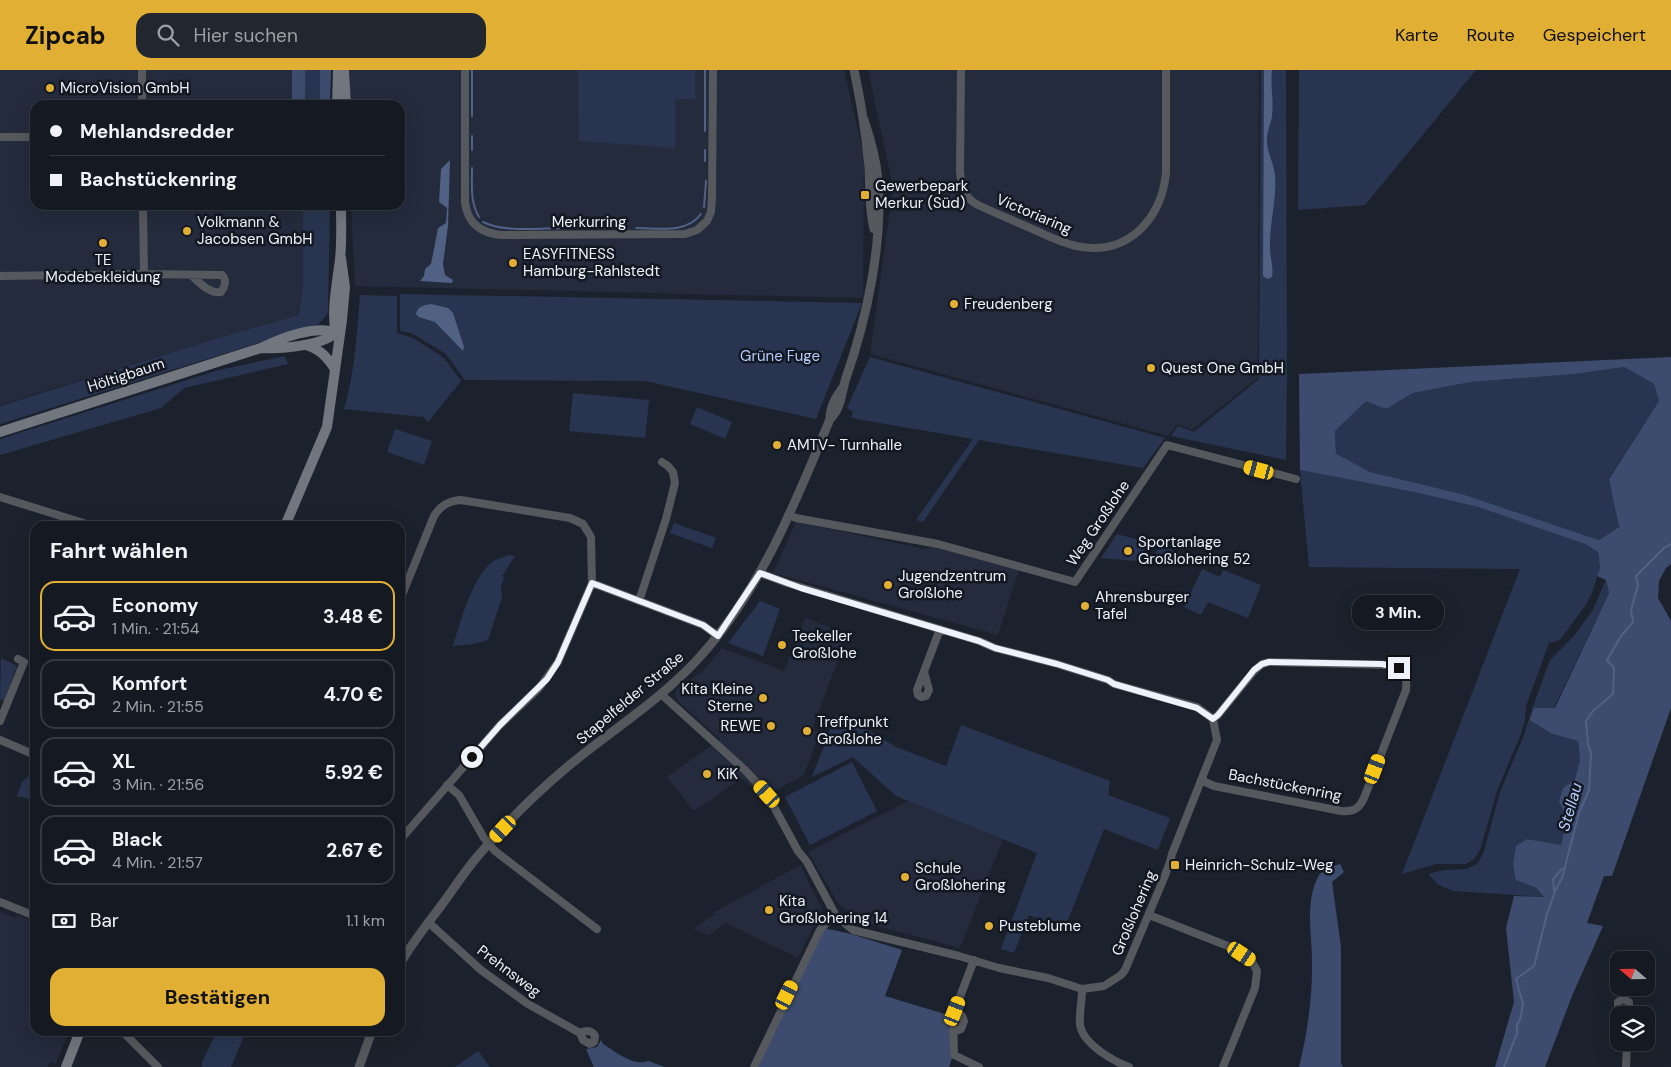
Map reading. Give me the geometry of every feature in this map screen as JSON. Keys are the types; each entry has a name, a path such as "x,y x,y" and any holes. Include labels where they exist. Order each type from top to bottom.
{"main road":[{"path":"337,100 338,70"},
{"path":"344,70 346,100"},
{"path":"337,352 334,312 340,258 341,210"},
{"path":"287,521 299,489 323,438 342,320 345,287 340,258"},
{"path":"319,331 327,325 334,312"},
{"path":"336,333 342,320"},
{"name":"Höltigbaum","path":"0,432 261,348 281,338 319,331 336,333"},
{"name":"Höltigbaum","path":"261,348 281,349 331,338 336,333"},
{"path":"302,344 317,348 335,369"},
{"path":"66,1067 78,1036"}],"street":[{"path":"142,70 142,100"},
{"name":"Merkurring","path":"465,70 465,202 472,223 482,230 501,235 629,235 685,234 697,230 707,221 712,203 713,70"},
{"name":"Stapelfelder Straße","path":"854,70 864,120 869,167 871,218 876,242"},
{"name":"Victoriaring","path":"961,70 960,171 962,187 968,199 1062,242 1087,248 1108,246 1132,236 1148,223 1159,204 1165,185 1166,173 1166,70"},
{"name":"Stapelfelder Straße","path":"405,956 428,922 489,844 534,797 566,768 661,694 696,661 718,636 760,573 830,419 830,411 835,397 844,386 866,310 876,242 878,180 872,145 864,120"},
{"path":"0,137 30,137"},
{"path":"143,210 144,274"},
{"path":"0,276 191,275"},
{"name":"Weg Großlohe","path":"788,515 805,520 938,544 1075,582 1167,445 1296,480"},
{"path":"639,601 666,519 675,483 673,472 662,462"},
{"path":"0,497 76,521"},
{"path":"405,588 436,513 443,505 456,500 577,520 588,530 591,537 592,583 558,662 547,679 500,725 405,834"},
{"path":"760,573 801,588 940,628 995,648 1057,664 1108,680 1114,684 1197,708 1213,719"},
{"path":"592,583 703,625 718,636"},
{"path":"924,672 940,628"},
{"path":"0,721 24,662 18,659"},
{"name":"Bachstückenring","path":"1201,780 1214,786 1341,811 1355,810 1362,804 1406,690 1407,677 1401,668 1391,665 1269,662 1262,664 1254,670 1213,719"},
{"path":"661,694 746,771 767,794 836,916 853,930 974,960 998,968 1048,978 1082,990 1080,1026 1088,1039 1101,1052 1129,1067"},
{"name":"Großlohering","path":"1082,990 1104,986 1121,975 1125,970 1150,915 1217,740 1213,719"},
{"path":"0,740 30,753"},
{"path":"447,785 459,795 495,851 597,929"},
{"path":"0,902 30,914"},
{"path":"1150,915 1233,948 1251,960 1257,971 1255,988 1223,1067"},
{"path":"754,1067 820,930 836,916"},
{"name":"Prehnsweg","path":"428,922 481,970 528,1004 580,1034"},
{"path":"974,960 953,1015 954,1055 979,1067"},
{"path":"1618,1006 1623,999 1629,1002 1629,1006"},
{"path":"127,1036 158,1067"},
{"path":"358,1067 370,1036"},
{"path":"1626,1067 1627,1051"}],"shaded area":[{"path":"0,70 292,70 292,100 30,100 30,210 303,210 303,287 299,315 0,405"},
{"path":"292,70 305,70 305,100 292,100"},
{"path":"320,70 331,70 330,100 320,100"},
{"path":"350,70 844,70 864,156 863,298 355,286 351,210 405,210 405,100 350,100"},
{"path":"868,70 1259,70 1258,378 1192,430 1178,424 1168,436 870,354 893,187"},
{"path":"1264,70 1272,70 1272,110 1267,146 1274,171 1275,184 1270,243 1272,277 1268,279 1263,276"},
{"path":"450,160 448,226 443,264 445,275 453,280 452,283 420,281 424,276 425,269 431,264 438,228 446,223 447,208 439,202 441,169"},
{"path":"431,304 448,308 453,313 464,347 463,351 435,322 419,317 416,314 424,305"},
{"path":"1671,357 1671,564 1666,568 1659,581 1658,598 1671,621 1671,708 1612,876 1604,876 1587,923 1603,926 1572,996 1545,1067 1495,1067 1514,1002 1506,928 1514,896 1544,897 1536,888 1516,880 1513,864 1516,846 1527,839 1561,845 1567,819 1559,801 1563,788 1575,779 1580,760 1578,741 1552,734 1530,720 1534,708 1555,708 1609,593 1606,580 1597,576 1600,568 1598,552 1585,544 1478,507 1414,492 1300,470 1299,374","holes":["1624,367 1654,384 1659,401 1609,479 1619,527 1599,540 1462,494 1370,472 1336,454 1335,431 1366,401 1386,409 1413,393 1471,382 1575,374"]},
{"path":"796,522 925,549 938,545 1020,567 998,635 773,573"},
{"path":"805,618 848,634 812,729 820,732 804,775 763,797 742,778 694,811 667,777 720,739 678,701 675,694 678,688 702,672 722,648 784,671"},
{"name":"Schule Großlohering","path":"908,801 1003,839 960,948 866,923 856,918 838,903 808,852"},
{"path":"1340,864 1344,872 1332,882 1341,947 1341,1063 1343,1067 1299,1067 1307,1030 1311,993 1311,899 1318,877 1322,872"},
{"name":"Kita Großlohering 14","path":"800,865 822,909 798,958 726,923 709,935 693,929 715,914 714,912"},
{"path":"0,912 16,918 17,915 30,920 30,1036 67,1036 56,1064 50,1062 47,1067 0,1067"},
{"path":"824,928 851,934 902,950 885,996 948,1015 952,1058 949,1067 758,1067"},
{"path":"601,1040 603,1044 630,1060 636,1062 648,1061 665,1067 594,1067 586,1049 597,1047"}],"green space":[{"path":"305,70 320,70 320,100 305,100"},
{"path":"578,70 695,70 695,99 675,99 675,148 579,141"},
{"path":"1261,70 1286,70 1286,460 1171,436 1178,426 1194,432 1259,379"},
{"path":"1299,70 1476,70 1365,205 1298,210"},
{"path":"303,210 330,210 328,310 319,324 0,424 0,406 218,338 299,315 303,287"},
{"name":"Grüne Fuge","path":"400,294 862,303 816,419 645,381 465,380 446,354 413,334 400,331"},
{"path":"360,295 397,296 397,333 413,338 444,358 461,381 428,422 424,417 344,409 353,367"},
{"path":"285,356 288,364 184,388 161,408 0,455 0,439 219,370"},
{"name":"Grüne Fuge","path":"870,357 1165,438 1143,468 979,440 923,522 916,520 973,439 851,418 853,412 847,408"},
{"path":"1624,367 1654,384 1659,401 1609,478 1619,527 1599,540 1462,494 1370,472 1336,455 1335,431 1366,400 1386,409 1413,393 1471,382 1575,374"},
{"path":"573,393 649,400 645,438 569,431"},
{"path":"697,407 732,422 725,439 690,424"},
{"path":"395,429 432,441 424,465 387,452"},
{"path":"1300,470 1414,492 1478,507 1585,544 1598,552 1600,568 1592,593 1585,606 1560,640 1549,643 1526,706 1525,721 1521,734 1497,791 1480,850 1474,859 1466,864 1436,864 1402,874 1520,569 1309,567"},
{"path":"674,523 716,538 712,548 670,533"},
{"name":"Sportanlage Großlohering 52","path":"1117,534 1150,543 1149,562 1101,558"},
{"name":"Sportanlage Großlohering 52","path":"1162,546 1187,556 1189,561 1185,563 1161,563 1155,554"},
{"path":"509,555 515,556 502,576 504,578 501,586 502,597 488,640 453,646 468,600 486,567 494,561"},
{"path":"1202,569 1220,577 1223,570 1261,585 1248,618 1208,602 1201,615 1184,607"},
{"path":"1606,580 1609,593 1554,708 1552,734 1578,741 1580,760 1575,779 1563,788 1567,819 1561,845 1527,839 1516,880 1536,888 1544,897 1453,891 1439,885 1428,874 1445,870 1467,869 1478,863 1484,851 1500,792 1524,735 1550,660 1574,636 1592,611"},
{"path":"760,601 780,609 763,656 728,643"},
{"path":"1,658 17,666 4,701 0,699"},
{"path":"836,715 858,724 896,747 946,766 961,725 1110,781 1108,795 1170,818 1158,850 1104,829 1064,930 1029,915 1014,953 1001,949 1037,853 896,796 853,757 812,777"},
{"path":"852,762 877,811 810,845 785,797"},
{"path":"30,775 30,799 17,796 22,782"},
{"path":"215,1036 244,1036 231,1067 202,1067 202,1062"},
{"path":"478,1051 490,1067 455,1067"}],"waterway":[{"path":"472,70 472,116"},
{"path":"705,70 705,131"},
{"path":"472,136 472,150"},
{"path":"705,150 705,161"},
{"path":"472,168 473,199 479,217"},
{"path":"704,207 706,181"},
{"path":"636,228 662,229 680,227 688,225 701,214"},
{"path":"483,222 512,229 565,228"},
{"path":"572,228 620,228"},
{"name":"Stellau","path":"1504,1067 1517,1033 1517,1024 1520,1020 1523,1004 1516,979 1534,966 1547,914 1562,878 1579,813 1589,790 1591,753 1588,744 1586,721 1593,711 1613,694 1614,668 1607,660 1621,636 1633,622 1631,610 1638,585 1636,576 1664,548 1671,544"},
{"path":"1554,890 1553,879 1562,869"}],"place":[{"name":"MicroVision GmbH","path":"50,88"},
{"name":"Gewerbepark Merkur (Süd)","path":"865,195"},
{"name":"Volkmann & Jacobsen GmbH","path":"187,231"},
{"name":"TE Modebekleidung","path":"103,243"},
{"name":"EASYFITNESS Hamburg-Rahlstedt","path":"513,263"},
{"name":"Freudenberg","path":"954,304"},
{"name":"Quest One GmbH","path":"1151,368"},
{"name":"AMTV- Turnhalle","path":"777,445"},
{"name":"Sportanlage Großlohering 52","path":"1128,551"},
{"name":"Jugendzentrum Großlohe","path":"888,585"},
{"name":"Ahrensburger Tafel","path":"1085,606"},
{"name":"Teekeller Großlohe","path":"782,645"},
{"name":"Kita Kleine Sterne","path":"763,698"},
{"name":"REWE","path":"771,726"},
{"name":"Treffpunkt Großlohe","path":"807,731"},
{"name":"KiK","path":"707,774"},
{"name":"Heinrich-Schulz-Weg","path":"1175,865"},
{"name":"Schule Großlohering","path":"905,877"},
{"name":"Kita Großlohering 14","path":"769,910"},
{"name":"Pusteblume","path":"989,926"}],"route":[{"path":"472,757 500,725 547,679 558,662 592,583 703,625 718,636 734,615 760,573 801,588 940,628 995,648 1057,664 1108,680 1114,684 1197,708 1213,719 1254,670 1262,664 1269,662 1382,664 1399,668"}]}
